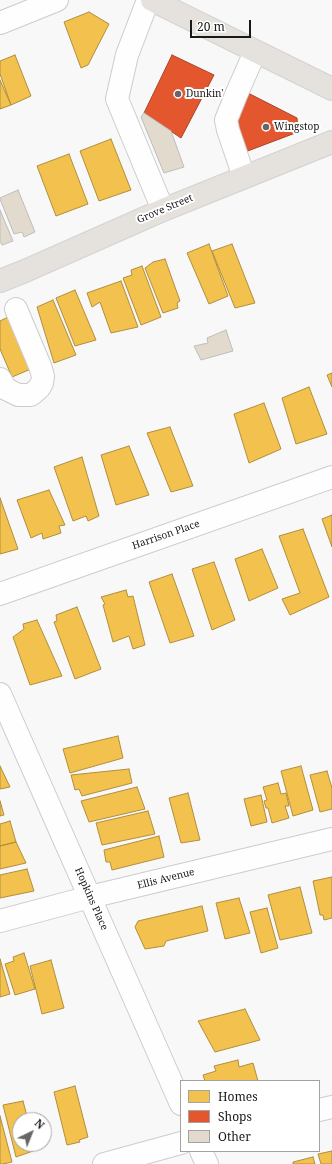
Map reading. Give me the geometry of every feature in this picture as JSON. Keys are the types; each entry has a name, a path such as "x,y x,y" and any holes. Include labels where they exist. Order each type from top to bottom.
{"main road":[{"path":"152,0 332,89"},
{"name":"Grove Street","path":"0,281 163,210 331,144"}],"street":[{"path":"0,23 57,0"},
{"path":"148,0 127,54 117,99 163,210"},
{"path":"244,177 226,120 255,52"},
{"path":"0,379 6,389 18,395 31,395 42,383 40,366 16,309"},
{"name":"Harrison Place","path":"0,594 332,477"},
{"name":"Hopkins Place","path":"0,694 180,1102"},
{"name":"Ellis Avenue","path":"0,921 90,897 332,839"},
{"path":"320,1110 332,1107"},
{"path":"104,1164 180,1143"},
{"path":"201,1152 207,1164"}],"building: Homes":[{"path":"89,12 109,24 88,65 81,68 64,22"},
{"path":"15,55 31,96 11,105 0,74 0,61"},
{"path":"0,80 11,105 0,109"},
{"path":"111,139 131,190 99,201 80,151"},
{"path":"69,154 88,204 56,216 37,166"},
{"path":"209,244 228,296 209,304 187,253"},
{"path":"232,244 255,303 235,308 212,251"},
{"path":"165,259 180,301 177,303 178,308 163,313 145,268 153,262"},
{"path":"142,266 161,317 141,325 123,278 132,275 131,270"},
{"path":"121,281 138,327 111,333 100,302 92,307 87,293"},
{"path":"75,290 96,340 75,346 56,298"},
{"path":"53,300 76,355 54,363 37,307"},
{"path":"10,316 31,369 12,377 0,349 0,321"},
{"path":"332,373 332,387 327,375"},
{"path":"309,387 327,434 296,444 282,398"},
{"path":"264,403 281,449 249,463 234,414"},
{"path":"170,427 193,486 171,492 147,433"},
{"path":"129,446 149,495 116,505 101,455"},
{"path":"82,457 99,516 88,521 86,516 73,521 54,467"},
{"path":"49,490 65,525 59,526 61,533 43,539 42,533 31,538 17,500"},
{"path":"0,498 18,549 0,554"},
{"path":"332,515 332,547 322,519"},
{"path":"303,529 329,597 290,615 282,599 300,593 279,536"},
{"path":"262,549 278,588 249,601 235,559"},
{"path":"214,562 235,620 212,630 192,569"},
{"path":"172,574 194,636 170,643 149,582"},
{"path":"126,590 128,597 133,596 145,645 133,649 129,636 113,642 103,605 105,604 101,597"},
{"path":"77,607 101,669 75,679 54,622 57,621 56,615"},
{"path":"37,620 62,676 30,685 13,637 24,629 23,624"},
{"path":"118,736 123,758 70,773 63,749"},
{"path":"0,766 10,787 0,789"},
{"path":"301,766 313,810 293,816 281,771"},
{"path":"129,769 132,783 82,796 79,789 75,790 71,775"},
{"path":"327,771 332,788 332,809 320,812 310,775"},
{"path":"278,783 281,794 286,793 289,806 285,806 289,818 272,823 268,808 266,808 264,801 267,800 263,787"},
{"path":"137,787 145,809 89,822 81,801"},
{"path":"188,793 200,840 181,843 169,798"},
{"path":"261,795 267,822 251,826 244,799"},
{"path":"0,801 4,815 0,816"},
{"path":"148,811 155,834 102,845 96,823"},
{"path":"10,821 16,842 0,846 0,824"},
{"path":"159,836 164,857 112,870 110,862 106,862 104,850"},
{"path":"16,842 26,863 0,869 0,846"},
{"path":"27,869 34,891 0,898 0,875"},
{"path":"332,877 332,918 324,920 323,915 320,915 313,881"},
{"path":"300,887 312,933 280,940 268,895"},
{"path":"239,898 250,933 225,939 216,903"},
{"path":"202,906 208,931 166,941 164,946 145,949 135,927 138,921"},
{"path":"267,908 278,948 261,953 250,912"},
{"path":"24,953 35,989 15,995 5,964 14,961 13,957"},
{"path":"0,959 10,994 0,997"},
{"path":"51,960 64,1008 42,1014 30,966"},
{"path":"245,1009 260,1040 215,1052 198,1021"},
{"path":"238,1060 239,1067 253,1063 258,1080 205,1080 203,1075 216,1071 214,1066"},
{"path":"75,1086 88,1137 79,1140 80,1142 67,1145 54,1092"},
{"path":"23,1101 26,1112 12,1112 12,1141 3,1105"},
{"path":"0,1116 12,1162 3,1164 0,1164"},
{"path":"332,1151 332,1164 321,1164 318,1154"},
{"path":"15,1152 30,1152 16,1157"},
{"path":"313,1157 315,1164 293,1164 293,1162"}],"building: Shops":[{"name":"Dunkin'","path":"172,55 214,75 181,138 144,113"},
{"name":"Wingstop","path":"248,93 297,118 298,132 245,152 233,122"}],"building: Other":[{"path":"144,113 171,131 184,167 164,173 141,117"},
{"path":"18,190 35,232 24,237 22,232 14,234 0,199"},
{"path":"0,210 13,241 2,245 0,241"},
{"path":"226,330 233,351 201,360 194,346 208,343 207,338"}],"place":[{"name":"Dunkin'","path":"178,94"},
{"name":"Wingstop","path":"266,127"}]}
